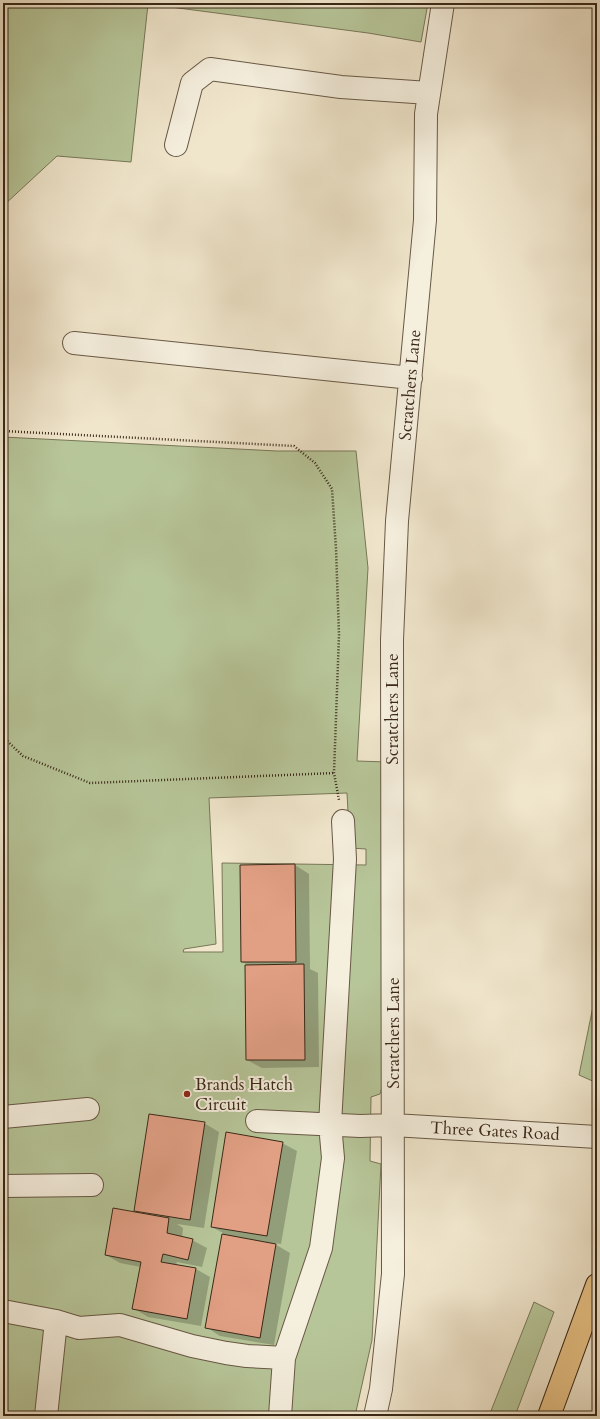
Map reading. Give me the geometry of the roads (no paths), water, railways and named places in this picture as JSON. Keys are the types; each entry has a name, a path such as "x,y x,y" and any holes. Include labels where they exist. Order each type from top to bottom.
{"highway":[{"path":"549,1416 597,1285"}],"street":[{"name":"Scratchers Lane","path":"375,1416 381,1389 393,1274 392,640 397,521 425,220 426,114 443,3"},
{"path":"176,145 192,83 210,69 341,87 429,93"},
{"path":"74,343 411,378"},
{"path":"280,1416 284,1358 321,1248 333,1158 330,1124 345,860 343,821"},
{"path":"3,1117 88,1109"},
{"name":"Three Gates Road","path":"257,1121 360,1126 393,1125 597,1137"},
{"path":"3,1186 92,1185"},
{"path":"3,1311 56,1321 79,1328 120,1325 192,1346 226,1353 284,1358"},
{"path":"46,1416 56,1321"}],"place":[{"name":"Brands Hatch Circuit","path":"187,1094"}]}
